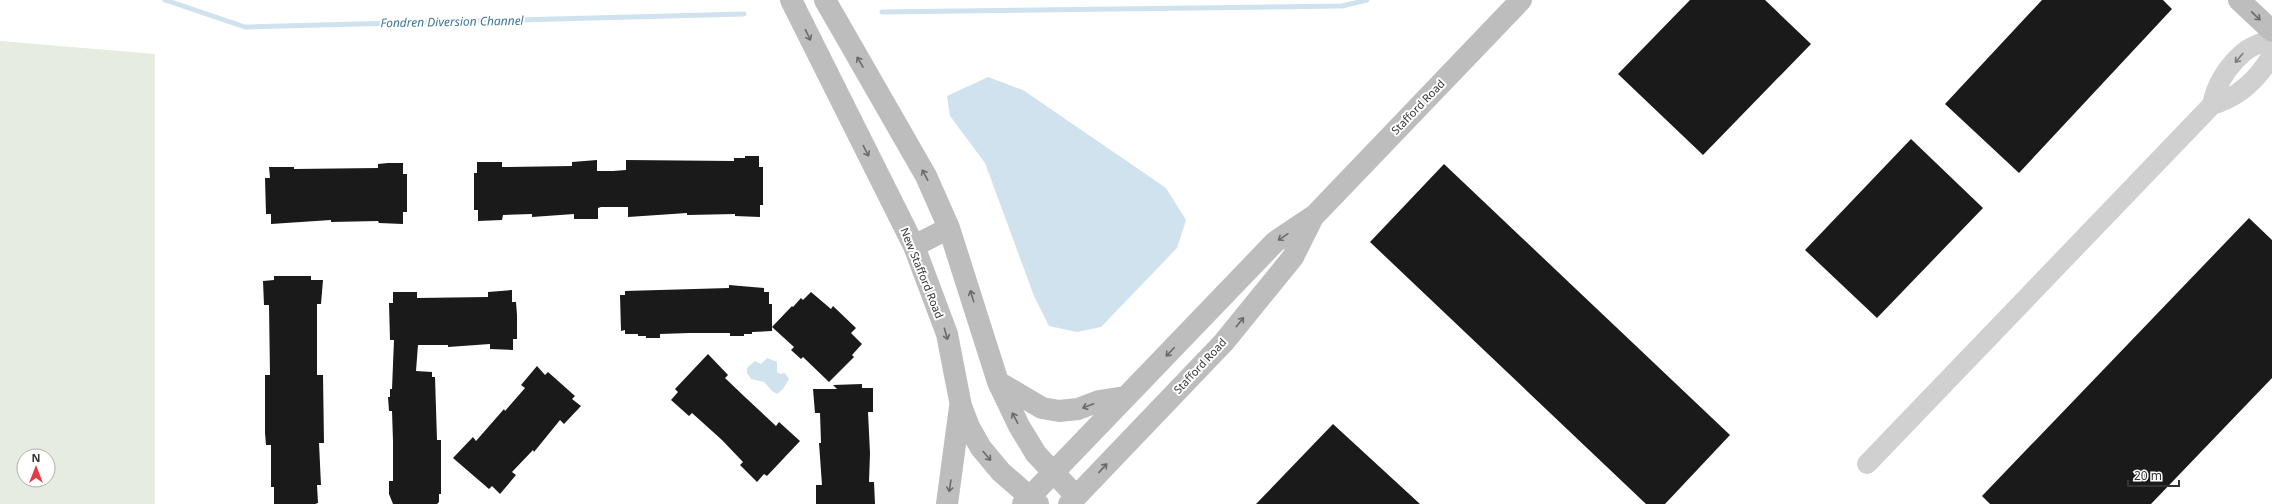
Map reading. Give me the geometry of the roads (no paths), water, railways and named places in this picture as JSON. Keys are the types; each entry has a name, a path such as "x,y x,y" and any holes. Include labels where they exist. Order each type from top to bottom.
{"main road":[{"name":"New Stafford Road","path":"791,0 914,246 947,334 961,406 981,448 1001,472 1030,502"},
{"path":"825,0 926,176 949,228 998,382 1019,426 1036,454 1054,472 1072,500"},
{"name":"Stafford Road","path":"1030,502 1054,472 1275,242 1315,215 1521,0"},
{"path":"2239,0 2272,31"},
{"name":"Stafford Road","path":"1072,500 1224,342 1293,257 1315,215"},
{"path":"914,246 949,228"},
{"path":"998,382 1042,408 1059,411 1078,410 1099,401 1125,397"},
{"path":"947,504 961,406"}],"street":[{"path":"2212,105 2215,90 2219,82 2244,51 2272,39"},
{"path":"1867,464 2212,105 2239,94 2263,71 2272,55"}],"water":[{"path":"988,77 1023,90 1166,188 1186,220 1177,248 1101,327 1077,332 1049,326 1034,296 985,163 950,116 947,96"},
{"path":"767,358 777,362 777,372 780,374 785,373 789,379 783,389 777,394 764,382 751,379 747,373 747,368 755,361 761,364"}],"waterway":[{"name":"Fondren Diversion Channel","path":"165,0 245,27 744,14"},
{"name":"Fondren Diversion Channel","path":"882,12 1342,6 1367,0"}]}
